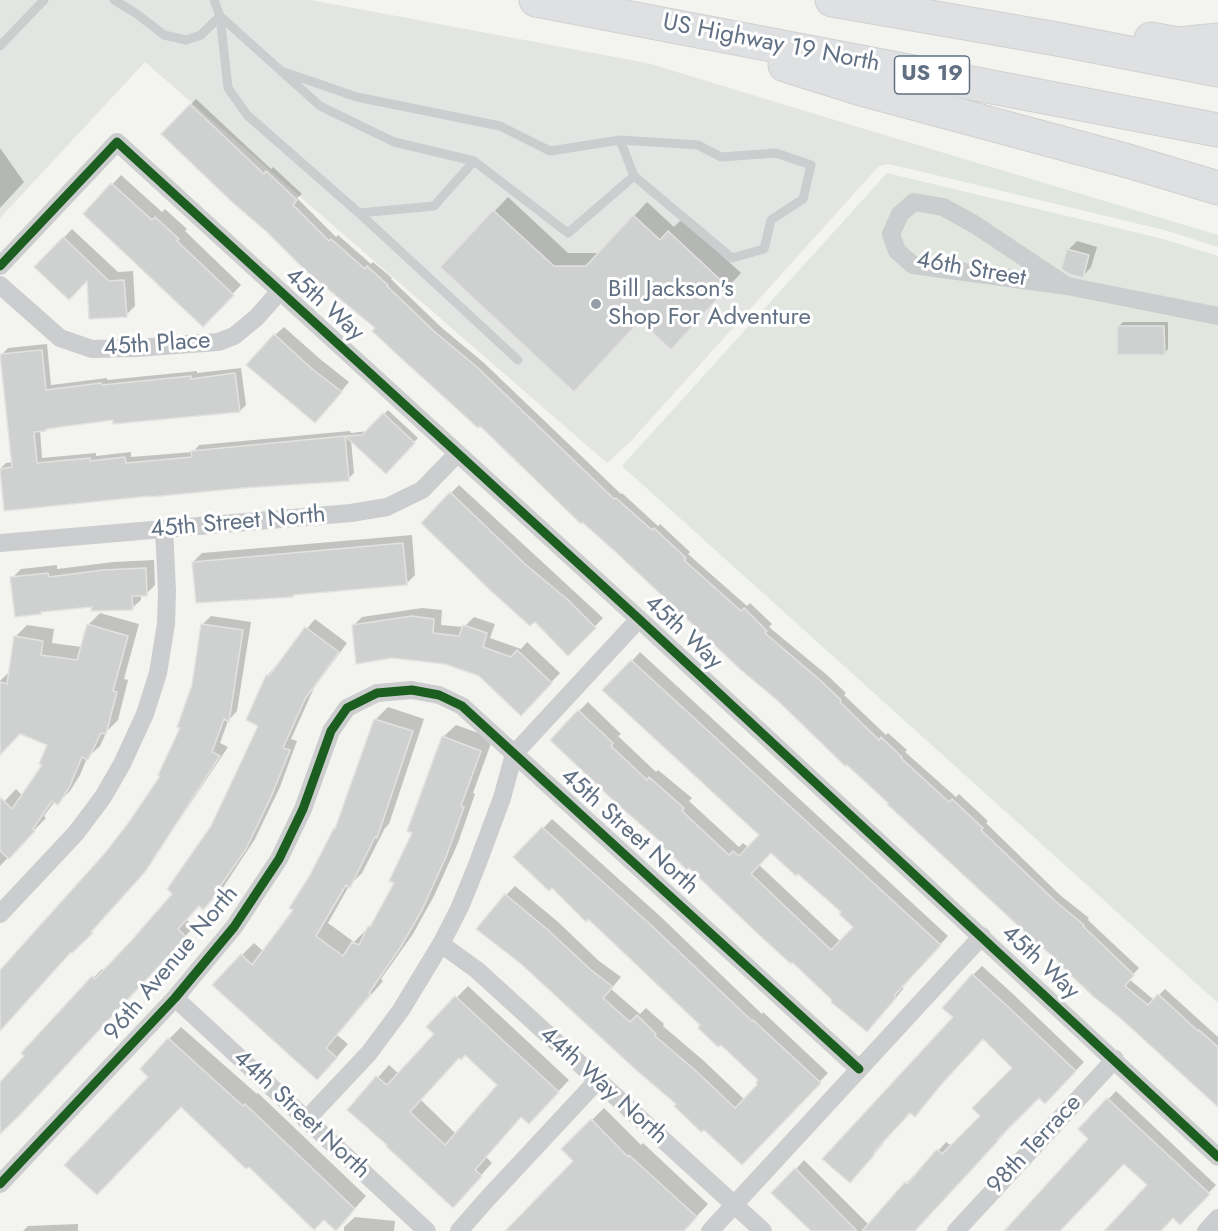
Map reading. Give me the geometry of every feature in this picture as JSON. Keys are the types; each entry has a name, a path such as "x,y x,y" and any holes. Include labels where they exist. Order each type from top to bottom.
{"highway":[{"name":"US Highway 19 North","path":"536,0 1218,130"},
{"name":"US 19","path":"832,0 1218,70"},
{"path":"646,20 858,88 1218,188"},
{"path":"1057,39 1128,35 1178,44 1218,40"}],"street":[{"name":"45th Way","path":"0,266 117,142 639,619 1218,1157"},
{"name":"46th Street","path":"1067,286 974,224 943,207 914,202 900,214 891,234 897,251 913,265 1067,286 1218,316"},
{"name":"45th Place","path":"0,285 60,338 92,349 218,342 234,336 256,318 279,291"},
{"name":"45th Street North","path":"0,543 351,513 387,507 422,490 457,454"},
{"path":"0,915 76,832 104,797 145,714 158,673 166,624 164,529"},
{"path":"306,1120 369,1053 401,1010 441,944 460,907 477,865 502,798 514,754 639,619"},
{"name":"45th Street North","path":"347,708 378,693 412,690 439,695 462,706 859,1069"},
{"name":"96th Avenue North","path":"0,1184 175,998 234,927 279,859 303,809 331,731 347,708"},
{"path":"710,1231 982,936"},
{"name":"44th Way North","path":"441,944 477,970 763,1231"},
{"name":"44th Street North","path":"175,998 427,1231"},
{"name":"98th Terrace","path":"956,1231 1114,1059"},
{"path":"459,1231 597,1081"},
{"path":"1206,1231 1218,1218"}],"lane":[{"path":"0,46 45,0"},
{"path":"114,0 164,35 186,40 201,35 220,16"},
{"path":"214,0 220,16 228,88 247,115 518,360"},
{"path":"220,16 320,106 394,142 474,160 568,233 633,176"},
{"path":"281,72 357,97 500,126 550,151 620,140 698,145 721,156 776,153 811,165 803,199 771,220 764,249 732,258 633,176 620,140"},
{"path":"358,213 434,206 474,160"}],"shaded area":[{"path":"0,0 311,0 647,63 944,153 923,172 888,164 879,166 631,441 607,463 145,62 0,218"},
{"path":"944,153 1218,235 1218,247 1164,230 923,172"},
{"path":"887,173 1163,239 1218,256 1218,1003 622,466"}],"building":[{"path":"190,104 264,174 266,171 297,200 293,205 329,241 331,239 365,269 367,266 436,333 477,367 614,499 616,498 652,530 654,528 686,558 684,560 741,611 744,608 767,631 765,633 821,681 879,740 881,737 949,802 952,799 983,828 981,830 1054,900 1084,925 1134,975 1125,986 1148,1005 1158,994 1218,1047 1218,1107 1094,997 777,700 741,670 620,556 582,522 581,524 480,426 478,428 402,359 372,331 375,328 305,270 161,134"},
{"path":"111,183 152,220 155,217 234,295 203,327 83,214"},
{"name":"Bill Jackson's Shop For Adventure","path":"493,210 554,266 586,266 633,215 660,240 668,231 728,287 671,350 640,321 574,392 440,267"},
{"path":"63,237 109,281 124,280 127,317 89,319 87,281 69,300 34,267"},
{"path":"1067,249 1089,255 1083,278 1061,269"},
{"path":"1117,326 1164,326 1165,355 1117,355"},
{"path":"274,334 311,368 342,392 315,423 246,365"},
{"path":"42,350 46,390 101,383 102,385 191,376 191,379 235,373 240,412 113,424 113,420 34,432 37,463 125,457 126,463 192,457 191,451 345,436 349,481 150,496 4,511 0,469 12,467 0,354"},
{"path":"383,413 415,443 386,474 345,436 362,435"},
{"path":"450,492 596,628 568,656 535,622 530,626 491,591 421,523"},
{"path":"403,543 407,585 293,595 293,597 196,603 192,562"},
{"path":"146,568 147,596 132,596 133,610 91,611 92,607 15,617 10,577 48,573 49,577 103,570"},
{"path":"412,616 434,619 433,633 459,636 463,625 487,633 483,647 511,657 517,650 552,683 521,716 479,676 445,664 392,658 356,664 352,625"},
{"path":"87,624 128,636 113,691 117,692 106,734 101,733 88,760 82,757 69,788 58,805 52,801 33,829 35,831 9,859 0,851 0,797 12,809 42,765 39,764 47,745 20,734 0,755 0,682 7,684 14,636 43,641 41,655 77,660"},
{"path":"201,624 243,630 229,722 224,719 212,752 220,756 145,872 91,932 93,933 71,952 0,1031 0,970 105,853 160,776 158,775 180,728 177,727 192,685"},
{"path":"305,627 339,652 305,699 283,748 290,750 246,849 216,895 203,910 199,906 178,929 186,937 0,1134 0,1082 24,1056 21,1053 92,976 95,979 172,894 167,889 211,826 258,726 246,720 266,675 269,676"},
{"path":"631,660 941,945 894,996 896,998 867,1032 831,1002 832,1000 792,962 791,964 689,868 687,870 660,844 662,843 550,740 578,710 613,743 611,746 647,780 649,777 684,808 682,811 729,855 733,851 739,856 759,835 602,690","holes":["771,853 796,876 798,874 841,912 839,914 853,927 831,950 751,874"]},
{"path":"374,719 413,731 377,838 375,837 350,888 346,885 316,936 343,956 352,942 359,945 394,883 389,881 412,833 407,831 442,736 481,751 446,857 422,910 400,948 369,993 371,994 326,1048 337,1058 317,1080 212,985 241,954 252,965 293,910 289,908 335,829"},
{"path":"542,827 821,1083 742,1165 704,1130 701,1132 674,1106 676,1104 520,963 476,929 505,894 613,987 603,998 630,1022 637,1015 656,1034 655,1036 735,1108 757,1085 758,1080 721,1045 718,1047 698,1028 700,1025 588,919 586,922 552,888 549,891 513,857"},
{"path":"972,974 1076,1071 1045,1104 1039,1098 997,1140 915,1231 862,1231 937,1149 942,1154 980,1116 972,1108 1012,1068 983,1039 915,1117 910,1113 874,1152 875,1154 850,1183 822,1159 953,1017 942,1008"},
{"path":"455,996 559,1092 529,1124 521,1117 475,1170 482,1176 453,1208 347,1110 376,1076 387,1085 434,1034 426,1027","holes":["465,1055 497,1085 445,1145 410,1112 459,1058 461,1060"]},
{"path":"168,1038 243,1106 245,1104 355,1209 336,1231 324,1220 314,1230 249,1167 246,1169 181,1107 97,1195 64,1165 148,1077 140,1069"},
{"path":"1107,1098 1210,1194 1180,1225 1173,1218 1161,1231 1104,1231 1147,1185 1124,1164 1060,1231 1004,1231 1088,1139 1078,1129"},
{"path":"591,1119 628,1157 629,1155 697,1217 684,1231 505,1231 573,1161 561,1149"},
{"path":"795,1168 857,1231 811,1231 771,1193"}],"cycle path":[{"path":"0,266 117,142 639,619 1218,1157"},
{"path":"0,1184 175,998 234,927 279,859 303,809 331,731 347,708 377,693 412,690 439,695 462,706 859,1069"}],"place":[{"name":"Bill Jackson's Shop For Adventure","path":"596,304"}]}
